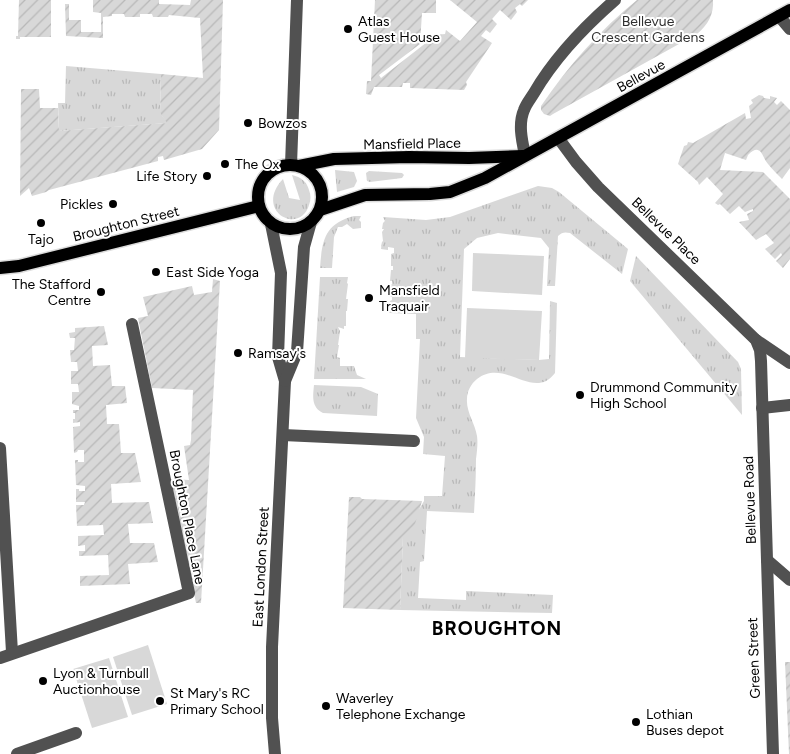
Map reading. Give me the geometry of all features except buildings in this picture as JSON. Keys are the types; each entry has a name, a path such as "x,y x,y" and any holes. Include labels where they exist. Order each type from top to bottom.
{"main road":[{"name":"Bellevue","path":"559,139 784,13"},
{"name":"Mansfield Place","path":"320,210 365,195 450,192 485,178 525,155 559,139"},
{"name":"Mansfield Place","path":"295,165 334,160 409,157 469,158 525,155"},
{"path":"295,165 312,173 321,186 322,202 320,210 311,222 302,228 291,230 271,224 259,206 258,193 260,186 267,175 278,167 295,165"},
{"name":"Broughton Street","path":"0,268 19,266 259,206"}],"street":[{"path":"295,165 298,0"},
{"path":"525,155 521,136 524,110 542,79 566,49 615,0"},
{"path":"784,13 790,29"},
{"name":"Bellevue Place","path":"559,139 598,187 756,340 790,363"},
{"name":"East London Street","path":"285,381 297,352 304,247 311,222"},
{"name":"East London Street","path":"271,224 281,273 278,358 285,381 272,663 272,718 275,754"},
{"name":"Broughton Place Lane","path":"12,652 188,593 132,324"},
{"path":"756,340 761,354 762,408 790,405"},
{"name":"Bellevue Road","path":"762,408 766,560 790,580"},
{"path":"283,435 414,441"},
{"path":"0,448 1,504 12,652 0,658"},
{"name":"Green Street","path":"766,560 772,754"},
{"path":"17,754 76,733"}],"green space":[{"path":"19,0 51,0 51,37 20,37 20,39 16,39 16,36 18,36"},
{"path":"93,0 159,0 159,4 190,5 191,0 223,0 219,130 202,149 164,160 163,156 158,157 158,161 32,196 29,188 20,196 21,89 39,89 40,108 58,108 59,131 167,123 160,113 161,74 203,78 200,18 169,15 168,17 153,17 152,14 140,14 140,17 125,17 124,14 112,14 112,16 103,17 103,38 66,36 65,4 69,4 69,20 81,20 81,32 101,32 101,13 93,12"},
{"path":"375,0 436,0 436,13 422,13 420,44 379,75 381,78 436,35 445,34 446,30 460,41 477,22 450,0 528,0 522,6 520,4 515,8 517,12 511,20 500,10 492,19 497,24 490,33 486,30 481,36 492,43 466,82 467,85 464,90 410,88 410,83 403,83 402,87 374,87 371,95 366,94 367,81 371,81"},
{"name":"Bellevue Crescent Gardens","path":"637,0 713,0 713,5 710,19 697,34 550,116 544,114 541,106 573,63 597,36"},
{"path":"66,66 161,74 160,113 168,123 59,131 58,103 65,103"},
{"path":"759,95 770,99 770,96 777,98 774,102 777,105 781,101 790,110 790,168 782,179 768,164 761,152 756,150 748,155 746,160 725,153 720,170 763,172 790,199 790,259 783,268 776,261 782,255 781,253 775,259 765,249 774,243 766,234 756,240 739,222 749,220 747,214 753,211 753,209 745,212 739,206 730,214 720,204 715,203 723,194 707,177 699,185 678,164 684,146 688,142 693,143 745,113 746,119 751,118 749,106 753,103 751,100"},
{"path":"335,170 354,172 357,181 354,187 337,192"},
{"path":"369,171 402,173 404,175 402,178 370,182 367,181 366,173"},
{"path":"292,175 305,182 310,192 309,205 304,214 297,219 281,216 273,201 275,191 283,179 289,198 300,200"},
{"path":"538,186 552,188 559,192 628,249 622,274 570,233 565,232 558,236 555,286 547,286 549,248 541,238 498,233 477,238 464,249 460,357 549,359 550,301 557,303 555,373 546,381 537,383 498,373 487,374 477,379 471,385 467,404 476,431 477,441 474,513 427,511 424,561 420,562 418,598 466,600 466,591 553,595 552,613 400,610 403,537 424,501 424,496 442,496 445,456 423,454 424,437 416,418 420,339 416,339 416,314 389,313 390,301 392,300 392,297 390,297 390,285 392,284 392,281 390,281 391,270 393,270 391,254 394,253 394,248 388,247 388,250 381,249 383,241 382,232 384,229 382,229 385,221 383,217 426,220 450,217"},
{"path":"354,216 361,216 359,220 361,228 353,229 347,224 338,227 334,237 332,268 320,268 326,235 336,224"},
{"path":"473,253 544,256 542,295 472,291"},
{"path":"636,256 738,362 741,369 742,415 630,281"},
{"path":"320,277 348,277 346,326 344,326 344,329 338,327 340,331 337,357 340,358 340,366 354,366 357,375 366,379 314,379"},
{"path":"213,279 220,281 201,603 196,603 171,479 189,480 184,446 190,445 191,440 193,390 152,388 138,318 148,316 143,297 192,286 194,295 212,292"},
{"path":"467,308 542,311 539,360 465,358"},
{"path":"104,326 108,345 92,346 93,366 110,365 112,386 125,386 127,403 106,405 107,424 119,424 121,453 135,453 141,482 111,484 112,503 149,502 153,523 128,524 130,543 154,543 158,562 128,564 130,584 80,586 80,576 109,575 108,555 79,556 79,551 85,551 85,545 78,546 78,536 104,535 103,525 77,526 76,505 84,505 85,502 76,502 76,489 85,491 85,486 76,485 75,460 84,462 84,450 78,450 74,453 73,427 80,426 80,422 73,423 75,413 73,413 73,410 79,410 79,406 72,404 72,392 79,392 78,384 71,384 71,371 78,371 77,362 71,362 70,350 74,350 75,338 70,338 69,333 75,332 75,328"},
{"path":"314,385 361,387 378,394 377,416 323,413 316,408 313,397"},
{"path":"349,497 422,501 411,537 403,537 400,610 343,608"},
{"path":"148,645 167,704 132,715 113,657"},
{"path":"109,658 128,717 92,728 73,669"},
{"path":"785,662 790,662 790,754 789,754"}],"place":[{"name":"Atlas Guest House","path":"348,29"},
{"name":"Bowzos","path":"248,123"},
{"name":"The Ox","path":"225,164"},
{"name":"Life Story","path":"207,176"},
{"name":"Pickles","path":"113,204"},
{"name":"Tajo","path":"41,223"},
{"name":"East Side Yoga","path":"156,272"},
{"name":"The Stafford Centre","path":"101,292"},
{"name":"Mansfield Traquair","path":"369,298"},
{"name":"Ramsay's","path":"238,353"},
{"name":"Drummond Community High School","path":"580,395"},
{"name":"Lyon & Turnbull Auctionhouse","path":"43,681"},
{"name":"St Mary's RC Primary School","path":"160,701"},
{"name":"Waverley Telephone Exchange","path":"326,706"},
{"name":"Lothian Buses depot","path":"636,722"}],"district":[{"name":"BROUGHTON","path":"497,628"}]}
